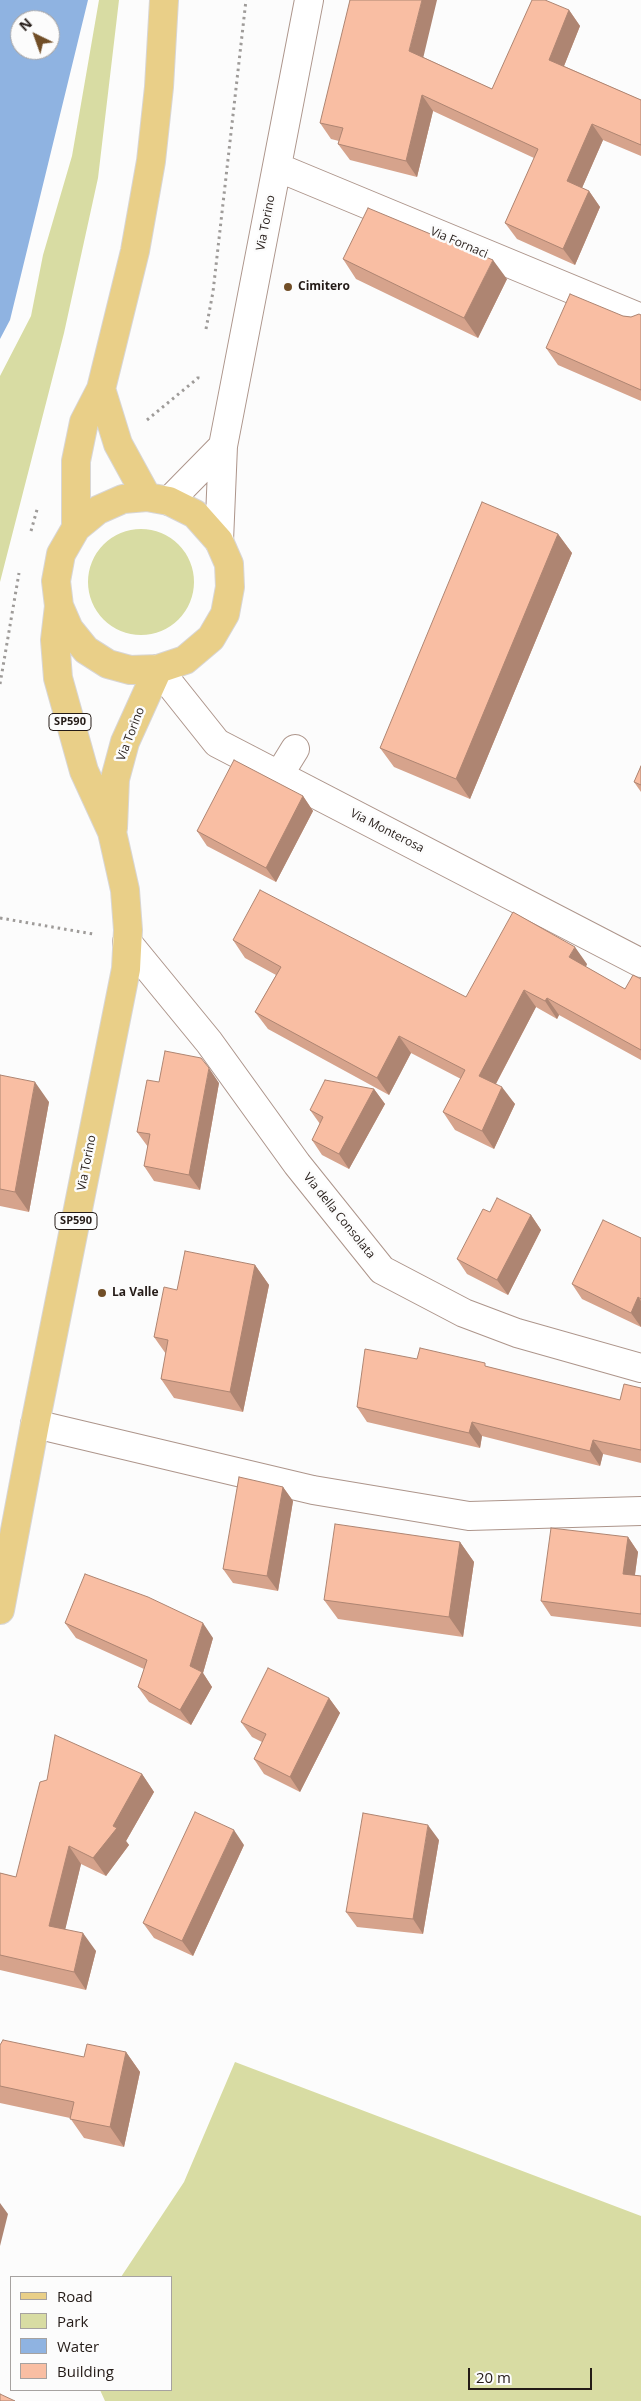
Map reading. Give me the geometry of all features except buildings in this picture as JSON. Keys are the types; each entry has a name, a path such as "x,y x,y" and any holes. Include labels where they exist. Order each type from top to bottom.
{"main road":[{"path":"76,528 76,460 84,422 101,389 135,251 151,161 159,87 164,0"},
{"path":"101,389 118,444 158,499"},
{"name":"Via Torino","path":"0,1610 35,1424 126,969 125,890 112,832 84,771 58,678 54,640 59,606 56,582 61,554 76,528 98,510 123,499 158,499 195,514 219,540 229,564 230,587 225,614 211,638 185,660 158,669 130,670 108,664 86,650 69,629 59,606"},
{"name":"Via Torino","path":"112,832 115,779 125,742 158,669"}],"street":[{"name":"Via Torino","path":"219,540 224,446 309,0"},
{"name":"Via Fornaci","path":"277,167 641,318"},
{"path":"158,499 224,446"},
{"name":"Via Monterosa","path":"158,669 218,743 641,963"},
{"path":"279,775 295,749"},
{"name":"Via della Consolata","path":"127,942 209,1042 297,1164 382,1270 464,1313 499,1326 641,1368"},
{"path":"35,1424 313,1490 469,1516 641,1511"}],"path":[{"path":"0,918 61,928 127,942"}],"green space":[{"path":"99,0 119,0 98,178 64,333 0,582 0,376 31,316 43,255 72,156"},
{"path":"141,529 161,533 179,544 190,562 194,582 190,602 179,620 161,631 141,635 121,631 103,620 92,602 88,582 92,562 103,544 121,533"},
{"path":"235,2062 641,2216 641,2401 105,2401 100,2391 172,2391 172,2276 122,2276 184,2182"}],"water":[{"path":"0,0 88,0 10,320 0,339"}],"place":[{"name":"Cimitero","path":"288,287"},
{"name":"La Valle","path":"102,1293"}]}
